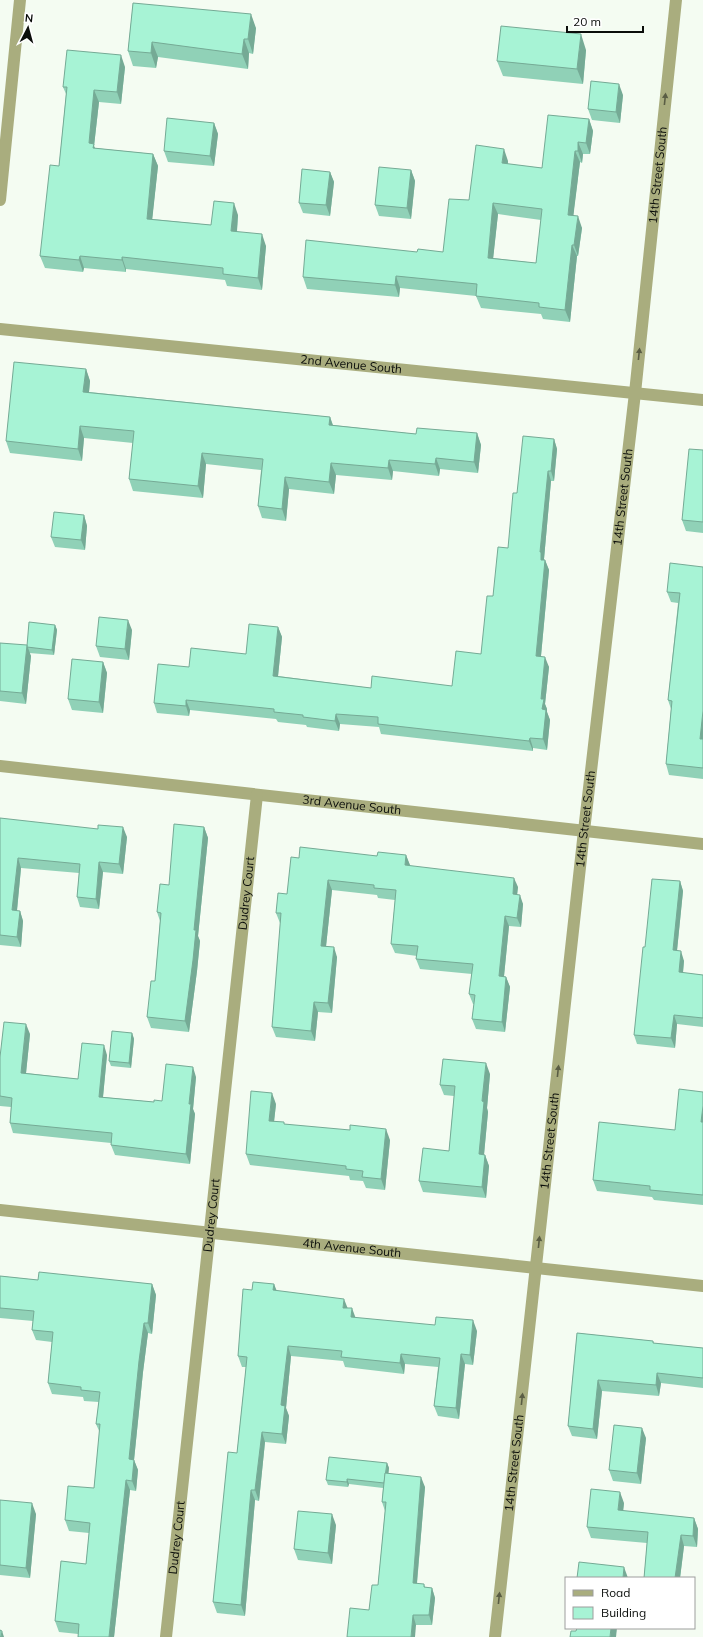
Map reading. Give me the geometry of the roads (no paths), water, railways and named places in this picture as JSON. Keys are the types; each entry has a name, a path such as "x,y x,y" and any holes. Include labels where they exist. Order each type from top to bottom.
{"street":[{"path":"0,200 20,0"},
{"name":"14th Street South","path":"495,1637 584,831 635,393 676,0"},
{"name":"2nd Avenue South","path":"0,329 703,400"},
{"name":"3rd Avenue South","path":"0,766 703,844"},
{"name":"Dudrey Court","path":"166,1637 257,795"},
{"name":"4th Avenue South","path":"0,1210 703,1286"}]}
